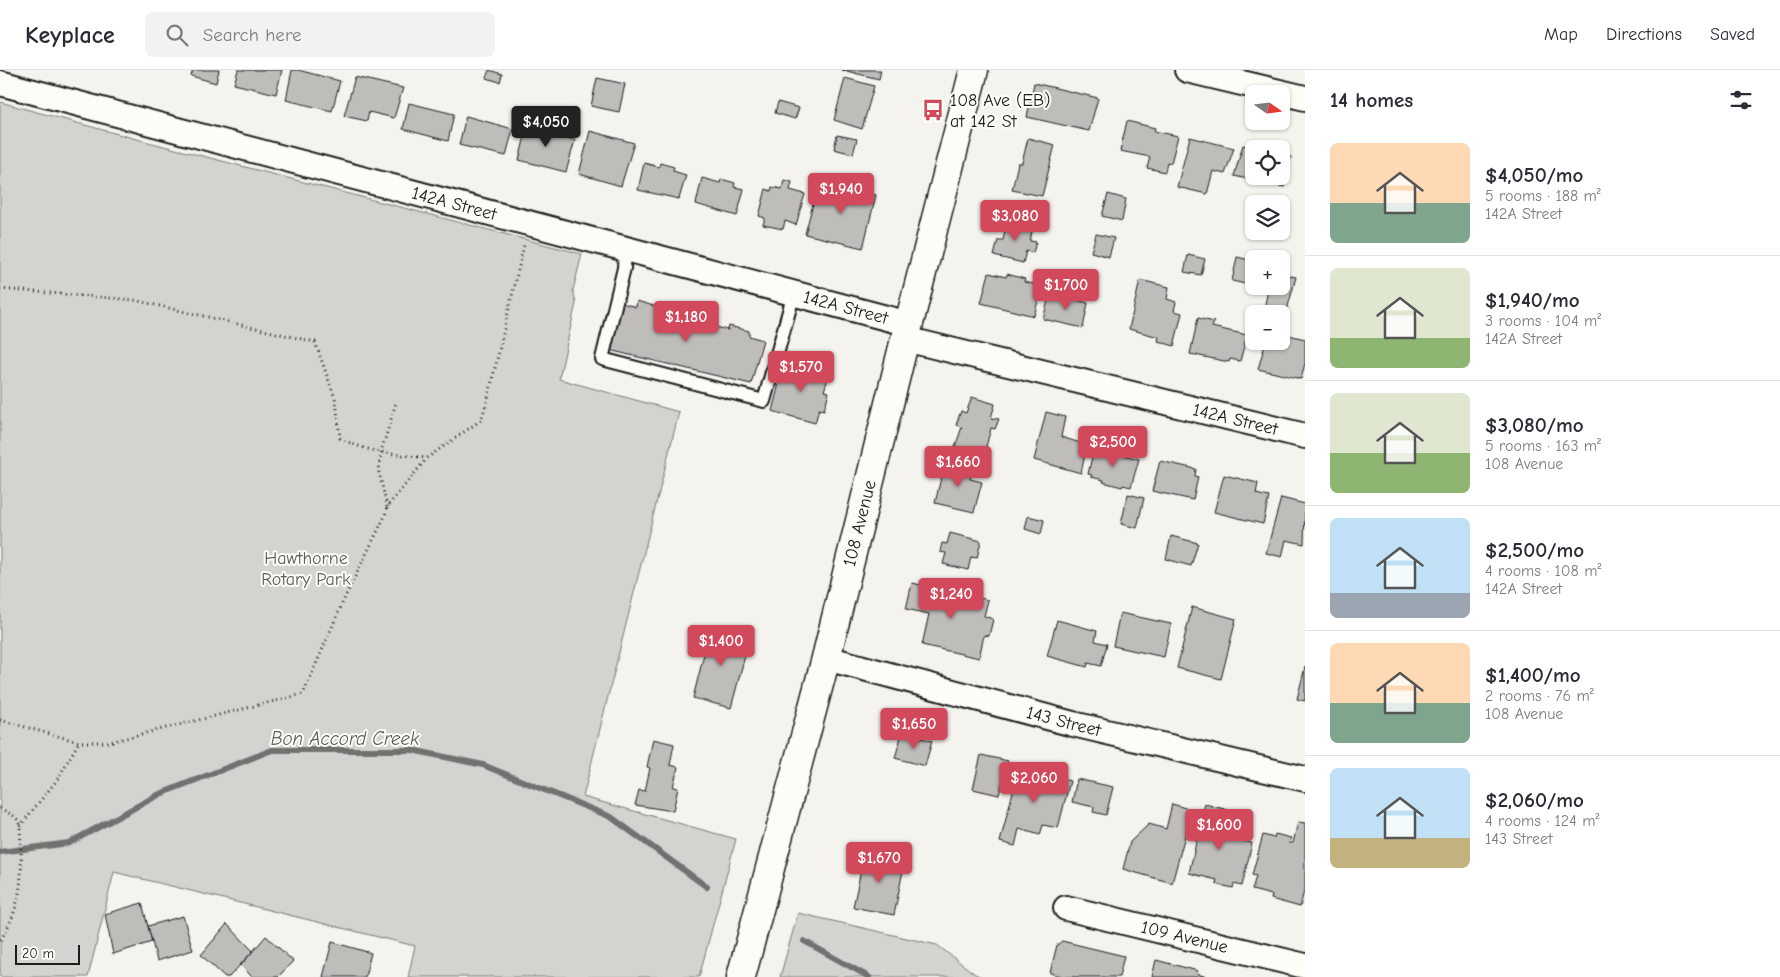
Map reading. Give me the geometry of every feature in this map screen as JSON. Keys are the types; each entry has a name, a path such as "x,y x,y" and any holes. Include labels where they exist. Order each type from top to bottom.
{"main road":[{"name":"108 Avenue","path":"741,977 826,658 974,70"}],"street":[{"path":"1187,70 1305,98"},
{"name":"142A Street","path":"0,83 794,293 907,331 1305,436"},
{"name":"143 Street","path":"826,658 1073,724 1305,779"},
{"name":"109 Avenue","path":"1066,908 1305,966"}],"lane":[{"path":"625,249 624,268 602,359 764,401 794,293"}],"path":[{"path":"387,507 427,458 481,420 488,402 529,224"},
{"path":"0,289 134,300 315,342 336,401 340,438 354,446 381,452 427,458"},
{"path":"0,720 79,742 110,742 303,694 346,595 385,516 387,507 380,472 381,452 396,402"},
{"path":"20,826 57,780 79,742"},
{"path":"0,808 18,820 20,826 22,870 20,897 9,926 0,941"}],"green space":[{"name":"Hawthorne Rotary Park","path":"0,102 582,254 573,290 576,303 559,379 679,412 583,797 736,839 699,977 408,977 415,946 114,872 88,977 0,977"},
{"path":"798,913 937,945 975,974 982,977 780,977"}],"building":[{"path":"193,70 219,70 216,83 191,76"},
{"path":"238,70 282,70 276,94 234,84"},
{"path":"292,70 340,81 332,111 286,100"},
{"path":"489,70 502,74 500,82 486,78"},
{"path":"842,70 881,70 879,79"},
{"path":"355,77 403,88 394,118 369,112 367,121 344,116"},
{"path":"597,78 625,84 619,112 591,106"},
{"path":"845,78 874,86 862,129 834,120"},
{"path":"1034,83 1098,98 1089,131 1027,117"},
{"path":"778,102 799,108 795,119 775,113"},
{"path":"409,103 454,114 448,141 403,129"},
{"path":"466,116 513,129 506,156 459,145"},
{"path":"529,120 553,127 550,136 575,140 566,172 519,160"},
{"path":"1127,121 1155,128 1154,131 1178,136 1171,163 1167,162 1165,172 1147,168 1150,157 1120,151"},
{"path":"590,131 634,143 621,186 579,174"},
{"path":"837,135 857,139 853,154 834,149"},
{"path":"1190,137 1234,148 1225,174 1213,171 1207,194 1177,187"},
{"path":"1028,138 1055,145 1042,196 1012,190 1018,163 1022,163"},
{"path":"1243,145 1245,146 1245,178 1234,176"},
{"path":"644,163 659,167 660,163 674,167 673,171 686,175 679,199 638,190"},
{"path":"702,178 720,183 721,179 735,183 734,187 744,189 737,216 696,204"},
{"path":"784,180 792,182 790,190 805,194 796,225 785,221 783,229 763,225 765,218 759,216 766,189 771,191 772,187 782,189"},
{"path":"819,181 876,195 863,248 805,234"},
{"path":"1108,194 1126,199 1122,221 1102,216"},
{"path":"1007,220 1033,227 1030,241 1036,242 1033,253 1026,251 1023,263 994,256 998,240 1003,240"},
{"path":"1096,234 1114,238 1109,257 1091,252"},
{"path":"1188,255 1205,259 1201,275 1184,272"},
{"path":"1237,257 1245,259 1245,284 1232,281"},
{"path":"989,273 1006,277 1007,274 1025,279 1024,282 1042,286 1034,316 981,303"},
{"path":"1290,276 1296,277 1288,305 1265,305 1267,295 1290,295"},
{"path":"1140,280 1169,287 1167,299 1176,302 1174,311 1182,313 1174,346 1158,341 1159,337 1129,329"},
{"path":"1050,293 1088,303 1083,328 1043,319"},
{"path":"637,301 657,307 656,312 681,318 682,314 704,320 703,324 728,330 729,326 749,331 749,336 763,340 751,384 609,350 622,303 636,307"},
{"path":"1198,318 1214,322 1212,327 1245,335 1240,361 1230,359 1229,362 1190,354"},
{"path":"1290,335 1305,339 1305,363 1301,379 1258,369 1263,350 1290,350"},
{"path":"784,364 829,375 824,391 829,392 824,410 819,409 815,423 772,411"},
{"path":"972,397 995,404 991,418 999,419 995,429 991,428 983,458 954,450 962,427 956,425 961,411 966,413"},
{"path":"1046,412 1065,417 1061,437 1087,445 1081,473 1034,460"},
{"path":"1094,448 1139,459 1131,487 1123,485 1122,487 1103,482 1104,480 1091,477 1092,475 1088,474"},
{"path":"945,461 973,468 970,479 982,482 974,512 935,503"},
{"path":"1160,461 1196,469 1195,476 1198,477 1193,500 1152,491"},
{"path":"1224,475 1258,483 1256,494 1269,497 1263,524 1214,512"},
{"path":"1128,494 1144,498 1137,528 1121,524"},
{"path":"1281,498 1305,504 1304,544 1286,540 1282,557 1266,553"},
{"path":"1028,516 1044,520 1041,534 1025,529"},
{"path":"950,533 981,541 977,558 971,557 968,570 943,564 946,553 940,552 942,543 947,544"},
{"path":"1171,536 1198,543 1191,566 1166,559"},
{"path":"912,583 988,600 984,616 993,619 989,636 984,635 979,658 922,645 929,614 906,609"},
{"path":"1192,607 1236,619 1221,679 1177,668"},
{"path":"1120,613 1171,624 1164,657 1113,646"},
{"path":"1057,620 1097,631 1095,641 1107,644 1101,666 1088,663 1087,667 1047,656"},
{"path":"711,626 750,637 731,708 693,698"},
{"path":"1305,667 1305,701 1297,699"},
{"path":"902,733 932,741 925,766 895,758"},
{"path":"653,739 674,744 670,765 678,767 673,787 678,788 673,811 635,805 639,790 645,791 650,768 647,767"},
{"path":"981,755 1008,761 999,795 973,789"},
{"path":"1019,768 1070,781 1058,828 1043,825 1040,835 1019,829 1015,846 1000,842"},
{"path":"1077,779 1113,787 1106,815 1093,812 1094,807 1072,802"},
{"path":"1172,804 1192,810 1172,883 1123,869 1130,842 1149,824 1166,829"},
{"path":"1205,804 1228,810 1222,836 1252,843 1242,886 1234,884 1233,888 1216,884 1217,880 1189,873"},
{"path":"1298,822 1305,823 1305,887 1300,907 1271,899 1272,895 1252,890 1256,876 1252,875 1263,835 1274,838 1275,834 1291,838 1289,843 1293,843"},
{"path":"865,852 905,861 894,915 853,907"},
{"path":"142,903 152,942 113,954 105,914"},
{"path":"183,916 193,950 157,961 148,926"},
{"path":"227,924 253,951 229,977 225,977 201,955"},
{"path":"266,936 293,961 278,977 252,977 241,965"},
{"path":"1062,941 1124,956 1119,977 1065,977 1050,973 1057,945"},
{"path":"332,942 371,953 365,977 323,977"},
{"path":"1156,960 1198,971 1197,974 1207,977 1152,977"}],"waterway":[{"name":"Bon Accord Creek","path":"0,852 69,843 160,794 272,750 412,750 483,765 611,817 707,887"},
{"name":"Bon Accord Creek","path":"804,941 869,977"}],"place":[{"name":"108 Ave (EB) at 142 St","path":"933,110"}]}
